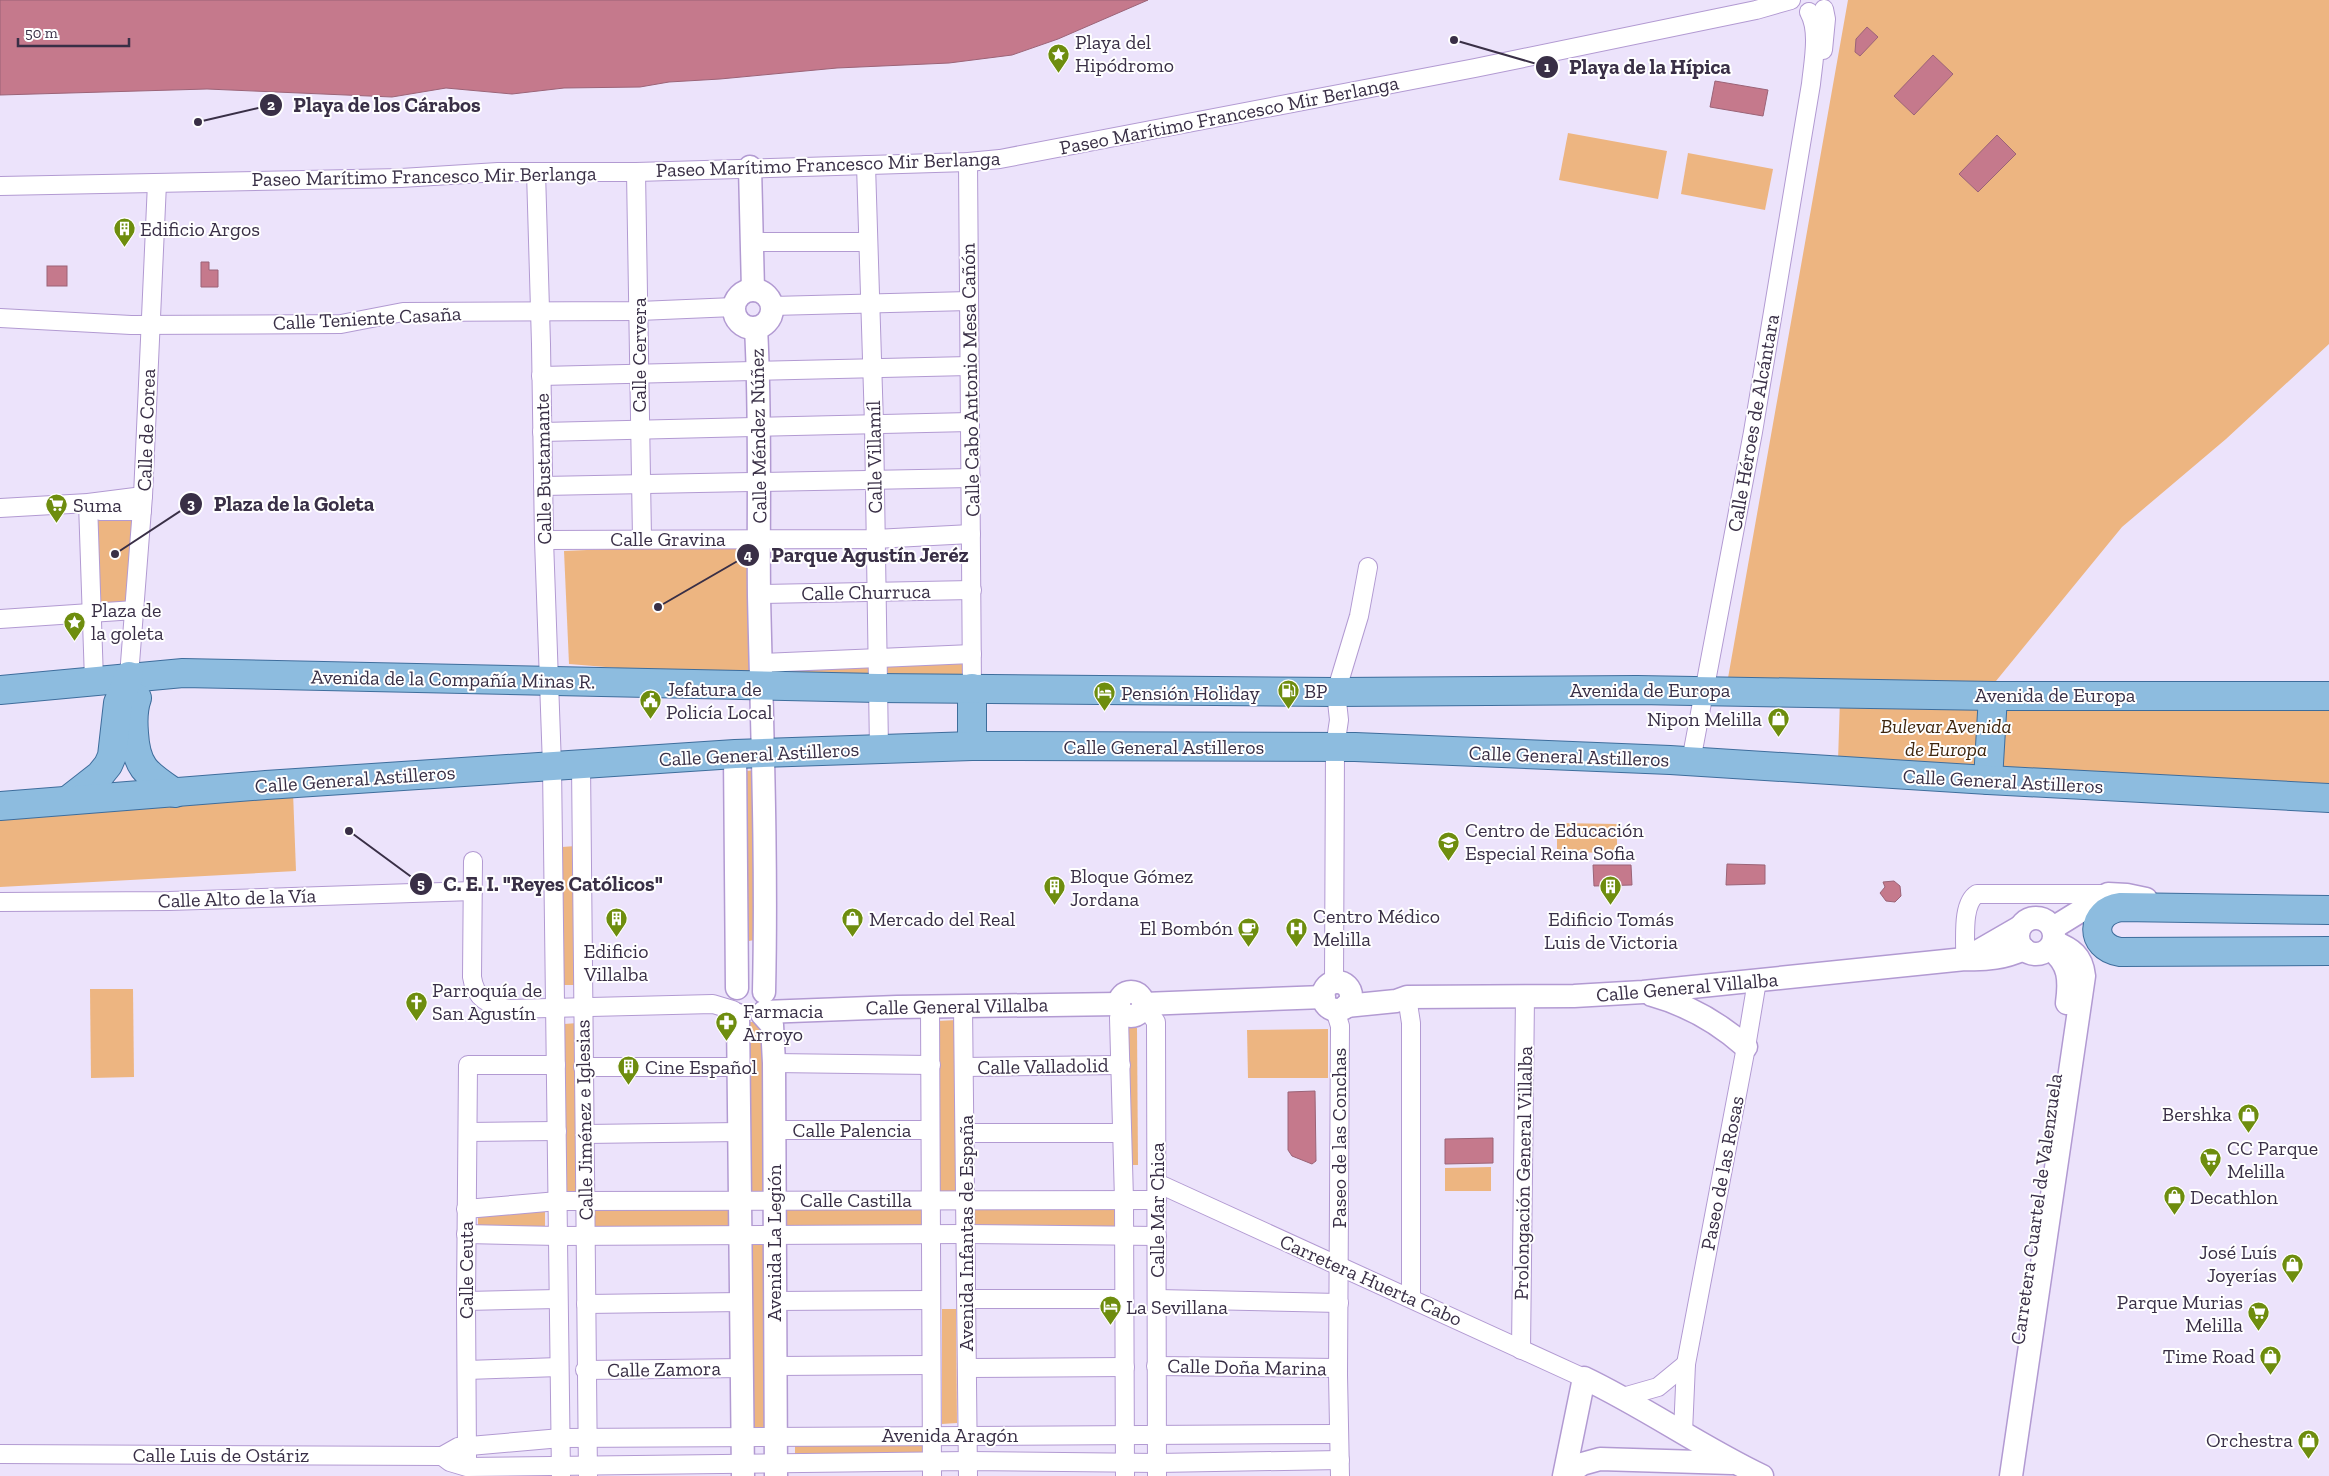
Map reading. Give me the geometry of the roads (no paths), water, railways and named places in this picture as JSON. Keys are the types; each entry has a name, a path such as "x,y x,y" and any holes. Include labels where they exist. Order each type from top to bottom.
{"main road":[{"name":"Avenida de la Compañía Minas R.","path":"0,690 183,673 549,682 761,674 878,688"},
{"path":"137,676 133,713 135,754 149,774 175,793"},
{"path":"68,800 100,775 108,765 112,756 118,703 137,676"},
{"name":"Avenida de Europa","path":"878,688 1336,692 1705,690 1993,696 2329,696"},
{"path":"972,688 972,746"},
{"path":"1988,780 1993,696"},
{"name":"Calle General Astilleros","path":"0,806 266,785 735,754 972,746 1335,747 1691,761 1988,780 2329,798"},
{"path":"2329,910 2184,908 2114,901 2103,914 2097,927 2100,942 2116,951 2329,951"}],"street":[{"name":"Paseo Marítimo Francesco Mir Berlanga","path":"0,186 401,178 498,172 636,172 750,167 968,162 1010,157 1475,68 1756,10 1791,0"},
{"name":"Calle Héroes de Alcántara","path":"1691,761 1753,432 1811,84 1814,35 1813,18 1816,5"},
{"name":"Calle Cabo Antonio Mesa Cañón","path":"968,162 972,688"},
{"name":"Calle Villamíl","path":"866,165 873,368 879,749"},
{"path":"750,167 754,290"},
{"name":"Calle Bustamante","path":"536,172 544,540 552,766"},
{"name":"Calle Cervera","path":"636,172 642,539"},
{"name":"Calle de Corea","path":"137,676 135,610 143,503 157,183"},
{"path":"752,242 868,242"},
{"path":"754,290 768,296 772,306 769,321 756,328 750,328 740,323 734,313 734,307 743,293 754,290"},
{"path":"772,306 969,301"},
{"name":"Calle Teniente Casaña","path":"0,318 150,325 341,324 403,312 639,310 734,307"},
{"name":"Calle Méndez Núñez","path":"756,328 759,370 759,594 764,753"},
{"path":"541,376 969,366"},
{"path":"542,432 970,422"},
{"path":"543,486 971,478"},
{"path":"0,508 89,507 143,503"},
{"path":"89,507 94,680"},
{"name":"Calle Gravina","path":"544,540 875,539 971,534"},
{"name":"Paseo de las Conchas","path":"1340,1468 1338,1434 1338,1266 1340,1026 1337,996 1335,747 1338,720 1336,692 1359,616 1368,567"},
{"name":"Calle Churruca","path":"759,594 972,590"},
{"path":"0,619 135,610"},
{"path":"761,674 877,658 972,654"},
{"name":"Avenida La Legión","path":"764,753 764,1004 772,1025 774,1063 776,1470"},
{"name":"Avenida La Legión","path":"735,754 736,843 731,1002 739,1067 743,1470"},
{"name":"Calle Jiménez e Iglesias","path":"581,764 582,1008 587,1236 585,1370 588,1471"},
{"name":"Calle Jiménez e Iglesias","path":"552,766 561,1471"},
{"path":"736,843 765,842"},
{"path":"473,861 472,977 475,991 484,1000 495,1006 516,1009 556,1009 731,1002 743,985 755,985 764,1004"},
{"name":"Calle Alto de la Vía","path":"0,902 169,900 473,892"},
{"path":"1965,959 1967,906 1972,897 1977,894 2114,901"},
{"path":"2052,940 2050,923 2037,917 2030,918 2020,927 2018,939 2024,949 2037,954 2052,940 2114,901"},
{"name":"Calle General Villalba","path":"1965,959 2020,927"},
{"path":"2052,940 2076,954 2083,967 2088,959 2097,954 2116,951"},
{"name":"Carretera Cuartel de Valenzuela","path":"1996,1476 2069,988 2065,965 2052,940"},
{"name":"Calle General Villalba","path":"731,1002 750,1020 764,1004 794,1009 963,1006 1132,1007 1337,996 1388,1002 1407,997 1580,996 1643,992 1965,959 1984,960 2002,958 2024,949"},
{"name":"Carretera Cuartel de Valenzuela","path":"2011,1476 2084,976 2083,967"},
{"name":"Paseo de las Rosas","path":"1683,1432 1686,1364 1757,981"},
{"path":"1643,992 1695,1011 1728,1031 1746,1046"},
{"name":"Prolongación General Villalba","path":"1521,1350 1525,996"},
{"path":"1407,997 1411,1023 1411,1298"},
{"name":"Avenida Infantas de España","path":"963,1006 966,1133 968,1468"},
{"name":"Avenida Infantas de España","path":"930,1007 930,1365 932,1468"},
{"name":"Calle Mar Chica","path":"1125,1469 1124,1200 1119,1018 1132,1007 1151,1015 1156,1022 1157,1470"},
{"path":"774,1063 930,1065"},
{"name":"Calle Ceuta","path":"468,1471 466,1209 468,1065 556,1065"},
{"name":"Calle Valladolid","path":"964,1067 1121,1065"},
{"path":"583,1067 739,1067"},
{"name":"Calle Palencia","path":"774,1130 930,1130"},
{"path":"468,1132 557,1131"},
{"path":"585,1134 740,1132"},
{"path":"966,1133 1122,1133"},
{"name":"Carretera Huerta Cabo","path":"1157,1192 1338,1266 1584,1378"},
{"name":"Calle Castilla","path":"466,1209 558,1201 1124,1200 1157,1192"},
{"name":"Calle Castilla","path":"466,1234 558,1236 966,1234 1157,1236"},
{"path":"466,1301 558,1299"},
{"path":"967,1299 1124,1299"},
{"path":"1158,1299 1339,1302"},
{"path":"774,1301 930,1300"},
{"path":"586,1304 742,1302"},
{"path":"1623,1397 1658,1387 1686,1364"},
{"path":"775,1366 930,1365"},
{"name":"Calle Doña Marina","path":"1156,1366 1338,1368"},
{"path":"466,1370 559,1367"},
{"name":"Calle Zamora","path":"585,1370 742,1368"},
{"path":"967,1368 1125,1368"},
{"path":"1565,1476 1584,1378 1623,1397 1734,1463 1762,1476"},
{"path":"1574,1424 1576,1438 1590,1461"},
{"path":"1680,1461 1684,1456 1687,1444 1683,1432"},
{"name":"Avenida Aragón","path":"468,1446 561,1438 1338,1434"},
{"name":"Calle Luis de Ostáriz","path":"442,1456 450,1451 468,1446"},
{"name":"Calle Luis de Ostáriz","path":"0,1454 442,1456 468,1471"},
{"path":"1565,1476 1573,1469 1590,1461 1614,1459 1734,1463"},
{"name":"Avenida Aragón","path":"468,1471 1340,1468"}],"place":[{"name":"Playa de la Hípica","path":"1454,40"},
{"name":"Playa del Hipódromo","path":"1059,73"},
{"name":"Playa de los Cárabos","path":"198,122"},
{"name":"Edificio Argos","path":"124,248"},
{"name":"Suma","path":"57,524"},
{"name":"Plaza de la Goleta","path":"115,554"},
{"name":"Parque Agustín Jeréz","path":"658,607"},
{"name":"Plaza de la goleta","path":"75,641"},
{"name":"BP","path":"1288,710"},
{"name":"Pensión Holiday","path":"1105,712"},
{"name":"Jefatura de Policía Local","path":"650,720"},
{"name":"Nipon Melilla","path":"1778,738"},
{"name":"C. E. I. \"Reyes Católicos\"","path":"349,831"},
{"name":"Centro de Educación Especial Reina Sofia","path":"1449,861"},
{"name":"Bloque Gómez Jordana","path":"1054,906"},
{"name":"Edificio Tomás Luis de Victoria","path":"1611,906"},
{"name":"Edificio Villalba","path":"616,938"},
{"name":"Mercado del Real","path":"853,938"},
{"name":"El Bombón","path":"1249,947"},
{"name":"Centro Médico Melilla","path":"1297,947"},
{"name":"Parroquía de San Agustín","path":"416,1021"},
{"name":"Farmacia Arroyo","path":"727,1042"},
{"name":"Cine Español","path":"629,1086"},
{"name":"Bershka","path":"2248,1133"},
{"name":"CC Parque Melilla","path":"2211,1178"},
{"name":"Decathlon","path":"2174,1216"},
{"name":"José Luís Joyerías","path":"2293,1283"},
{"name":"La Sevillana","path":"1110,1326"},
{"name":"Parque Murias Melilla","path":"2259,1332"},
{"name":"Time Road","path":"2271,1375"},
{"name":"Orchestra","path":"2309,1459"}],"park label":[{"name":"Bulevar Avenida de Europa","path":"1946,738"}]}
